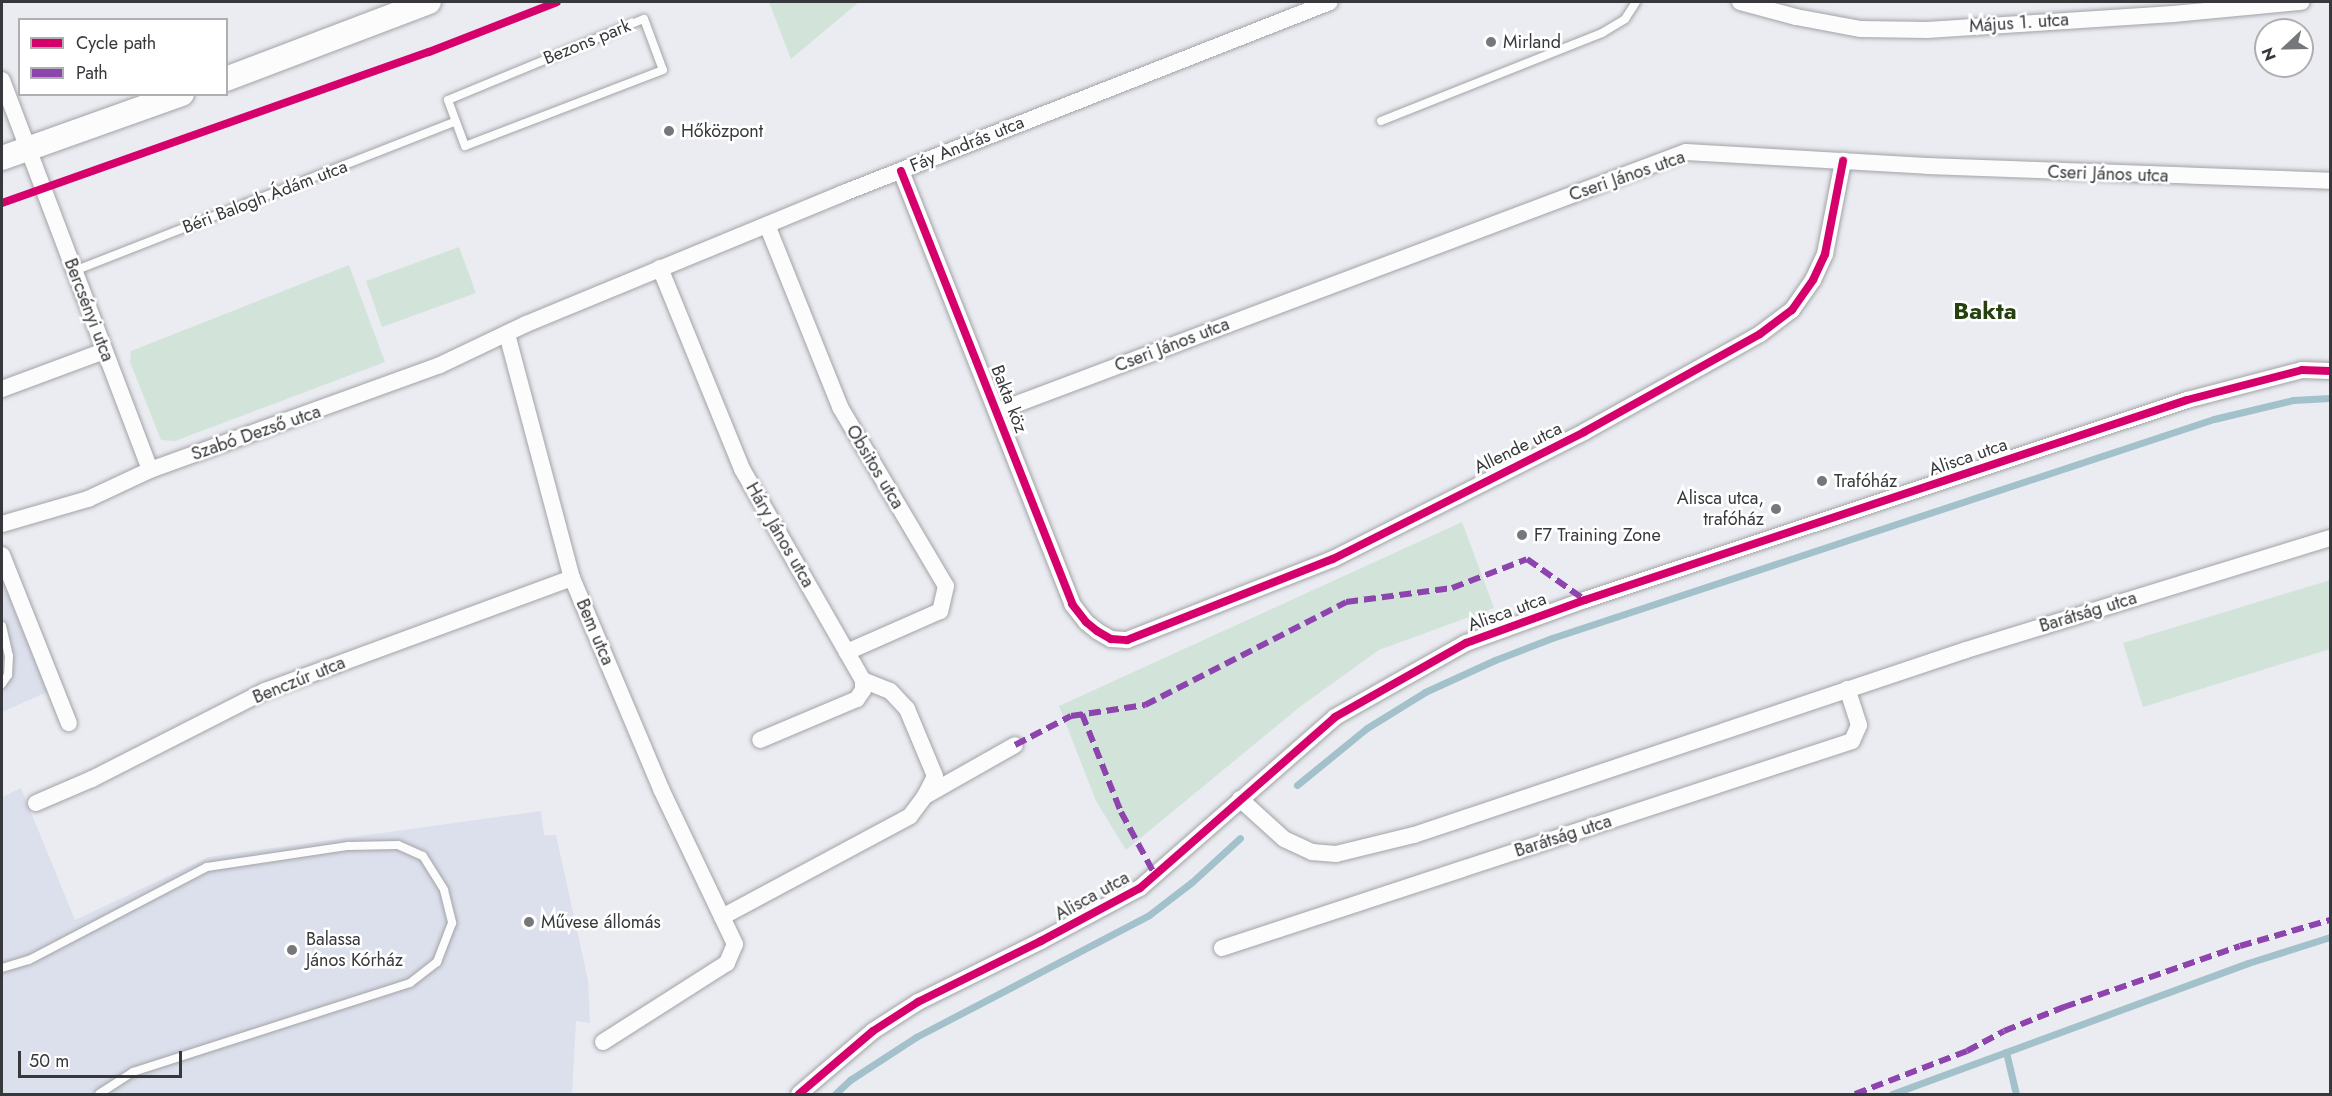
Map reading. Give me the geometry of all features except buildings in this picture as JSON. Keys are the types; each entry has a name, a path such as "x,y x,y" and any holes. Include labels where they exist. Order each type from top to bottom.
{"street":[{"path":"228,78 429,2"},
{"name":"Fáy András utca","path":"507,333 660,268 1330,2"},
{"name":"Május 1. utca","path":"1740,2 1796,17 1861,29 1926,30 2173,14 2301,2"},
{"name":"Bercsényi utca","path":"2,80 150,470"},
{"path":"2,158 176,96"},
{"name":"Cseri János utca","path":"998,411 1686,152 1927,166 2331,181"},
{"name":"Allende utca","path":"1097,631 1111,639 1127,640 1141,637 1333,559 1584,432 1760,334 1792,310 1813,280 1825,254 1843,160"},
{"name":"Bakta köz","path":"902,171 1072,604 1086,622 1097,631"},
{"name":"Obsitos utca","path":"767,225 840,407 946,586 940,611 847,652"},
{"name":"Háry János utca","path":"660,268 742,469 864,680"},
{"name":"Szabó Dezső utca","path":"2,524 88,499 150,470 440,365 507,333"},
{"name":"Bem utca","path":"507,333 572,578 661,789 735,944 727,963 603,1042"},
{"path":"2,389 104,351"},
{"name":"Alisca utca","path":"799,1095 873,1031 918,1002 1041,941 1140,888 1335,717 1466,643 1585,600 2187,400 2302,370 2331,371"},
{"name":"Barátság utca","path":"1240,800 1284,839 1312,852 1336,854 1414,835 1847,689 2331,538"},
{"path":"2,555 69,723"},
{"name":"Benczúr utca","path":"36,803 92,779 265,691 572,578"},
{"path":"722,917 910,816 925,796 935,776 907,709 890,691 864,680 863,690 857,699 760,740"},
{"name":"Barátság utca","path":"1222,948 1852,741 1859,725 1847,689"},
{"path":"925,796 1015,745"}],"lane":[{"path":"1381,122 1602,33 1625,18 1636,2"},
{"name":"Bezons park","path":"644,19 663,70 465,146 455,122 448,100 644,19"},
{"name":"Béri Balogh Ádám utca","path":"74,271 455,122"},
{"path":"2,626 9,656 8,675 2,684"},
{"path":"2,968 29,960 207,867 348,846 398,845 423,856 444,890 452,923 436,962 410,983 133,1072 99,1095"}],"shaded area":[{"path":"2,580 47,692 2,712"},
{"name":"Balassa János Kórház","path":"21,788 75,920 209,857 541,811 544,835 556,835 588,980 590,1023 576,1021 572,1094 2,1094 2,797"}],"green space":[{"path":"769,2 859,2 791,59"},
{"path":"459,247 476,293 382,327 366,281"},
{"path":"349,265 385,362 175,441 161,440 130,362 131,351"},
{"path":"1462,522 1494,608 1379,650 1301,706 1126,850 1096,801 1059,706"},
{"path":"2330,580 2330,649 2143,707 2123,643"}],"waterway":[{"path":"1297,785 1367,728 1425,692 1495,660 1552,638 2214,419 2293,400 2330,398"},
{"path":"835,1094 850,1080 916,1037 1149,915 1192,882 1240,838"},
{"path":"1892,1094 2248,963 2330,937"},
{"path":"2006,1052 2016,1094"}],"marked path":[{"path":"1015,745 1071,716 1145,705 1346,602 1452,588 1527,559 1585,600"},
{"path":"1082,714 1121,812 1155,875"},
{"path":"1855,1094 1967,1051 2004,1031 2064,1007 2240,946 2330,920"}],"cycle path":[{"path":"2,203 429,52 557,2"},
{"path":"901,171 1072,604 1086,622 1097,631 1111,639 1127,640 1333,559 1584,432 1760,334 1792,310 1813,280 1825,254 1843,161"},
{"path":"799,1094 873,1031 918,1002 1041,941 1140,888 1335,717 1466,643 1585,600 2187,400 2302,370 2330,371"}],"place":[{"name":"Mirland","path":"1491,42"},
{"name":"Hőközpont","path":"669,131"},
{"name":"Trafóház","path":"1822,481"},
{"name":"Alisca utca, trafóház","path":"1776,509"},
{"name":"F7 Training Zone","path":"1522,535"},
{"name":"Művese állomás","path":"529,922"},
{"name":"Balassa János Kórház","path":"292,950"}],"district":[{"name":"Bakta","path":"1985,311"}]}
